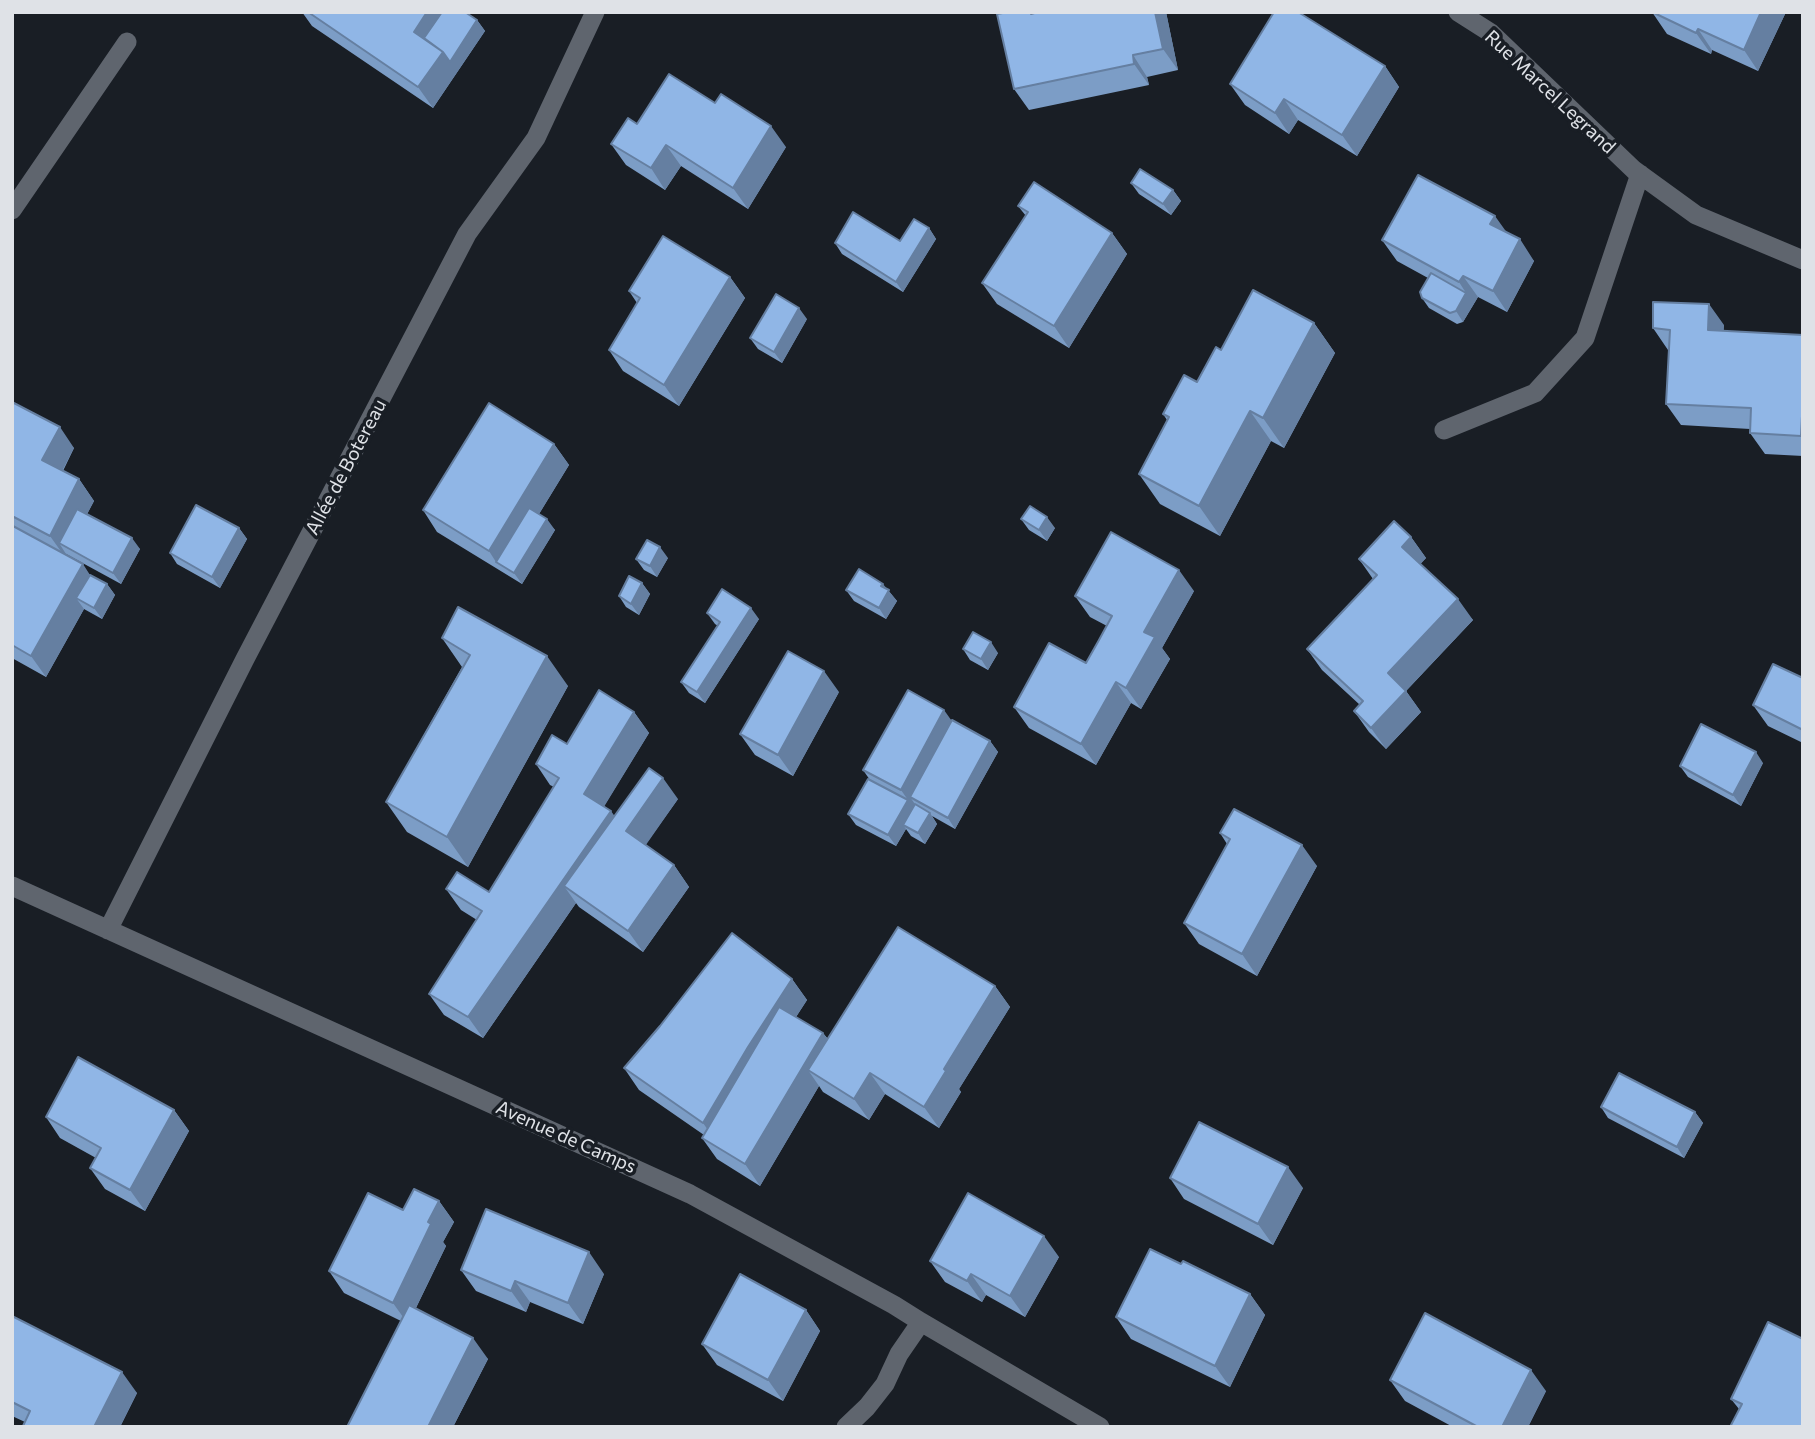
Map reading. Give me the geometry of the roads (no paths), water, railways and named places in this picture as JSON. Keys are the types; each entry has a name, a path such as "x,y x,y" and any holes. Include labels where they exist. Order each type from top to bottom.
{"street":[{"name":"Allée de Botereau","path":"108,930 244,659 467,234 536,138 595,12"},
{"name":"Rue Marcel Legrand","path":"1458,12 1491,33 1634,170 1696,215 1803,260"},
{"path":"12,210 127,42"},
{"path":"1444,430 1535,393 1584,338 1640,174"},
{"name":"Avenue de Camps","path":"12,886 690,1194 894,1305 1100,1427"},
{"path":"846,1427 867,1407 885,1384 899,1354 921,1322"}]}
